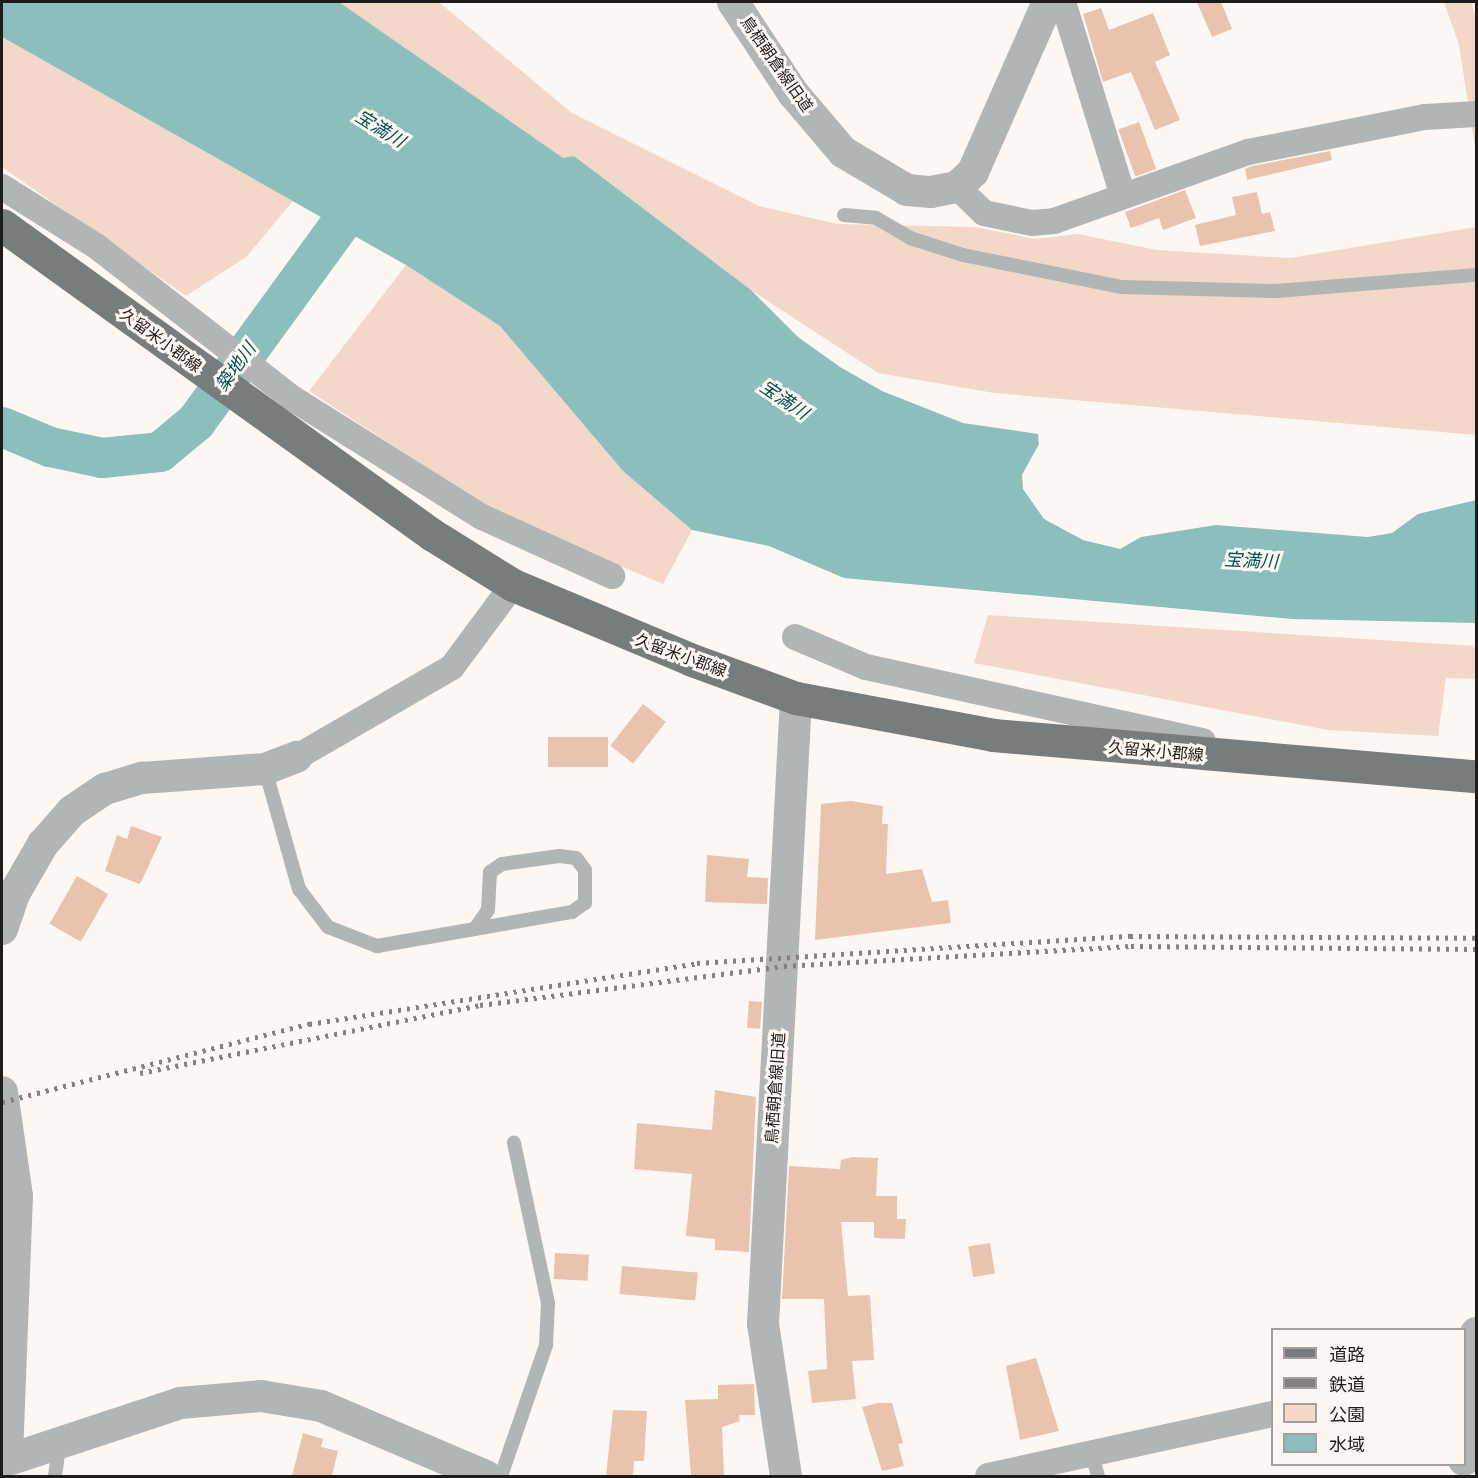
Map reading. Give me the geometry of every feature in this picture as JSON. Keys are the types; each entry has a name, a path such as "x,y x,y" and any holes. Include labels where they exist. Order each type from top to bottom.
{"main road":[{"name":"久留米小郡線","path":"2,225 422,528 513,585 600,625 796,698 993,735 1302,765 1476,776"}],"street":[{"name":"鳥栖朝倉線旧道","path":"733,2 793,93 843,152 907,189 965,179"},
{"path":"1048,2 965,179 984,213 1032,223 1054,221 1122,193 1248,152 1425,117 1476,114"},
{"path":"1064,2 1122,193"},
{"path":"2,187 96,246 292,398 482,517 612,576"},
{"path":"2,929 14,894 43,844 72,811 105,789 142,778 265,769 297,757 452,667 513,585"},
{"path":"795,637 866,667 1302,765"},
{"name":"鳥栖朝倉線旧道","path":"786,1476 763,1313 796,698"},
{"path":"2,1092 17,1196 4,1461 180,1403 261,1396 321,1406 486,1476"},
{"path":"1466,1437 1476,1333"},
{"path":"988,1476 1095,1465 1271,1414"}],"lane":[{"path":"844,215 876,218 910,238 963,255 1122,287 1276,291 1476,275"},
{"path":"265,769 299,889 328,927 377,946 572,912 585,903 585,870 576,858 559,856 502,864 490,872 488,910 476,927"},
{"path":"501,1476 546,1345 548,1303 514,1143"},
{"path":"56,1476 60,1442"}],"green space":[{"path":"339,2 439,2 572,113 759,206 838,224 975,227 1035,239 1078,234 1157,250 1290,258 1476,227 1476,435 994,393 878,373 751,290 574,156 563,159"},
{"path":"1444,2 1471,2 1476,19 1476,154 1459,45"},
{"path":"2,37 293,201 246,257 186,296 2,167"},
{"path":"406,265 500,326 623,471 692,530 663,584 503,517 309,391"},
{"path":"988,615 1476,646 1476,679 1446,678 1438,736 1328,730 974,663"}],"water":[{"name":"宝満川","path":"2,2 339,2 563,158 574,156 751,290 798,337 840,367 882,391 963,423 1038,434 1039,444 1022,475 1023,489 1044,519 1083,540 1120,549 1141,537 1216,525 1368,537 1392,533 1418,514 1476,500 1476,623 1292,619 844,578 769,546 692,530 623,471 500,326 406,265 2,37"}],"building":[{"path":"1197,2 1221,2 1232,29 1212,37"},
{"path":"1101,8 1109,30 1153,13 1170,55 1155,62 1180,120 1155,130 1131,72 1103,82 1083,14"},
{"path":"1139,122 1156,169 1135,177 1118,130"},
{"path":"1330,151 1332,160 1247,180 1245,169 1252,166"},
{"path":"1185,190 1196,218 1163,230 1159,218 1131,228 1125,212"},
{"path":"1257,192 1262,214 1270,212 1275,231 1200,246 1195,225 1236,215 1232,197"},
{"path":"643,704 666,722 633,764 610,746"},
{"path":"548,737 608,737 608,767 548,767"},
{"path":"851,801 883,806 882,824 888,824 886,874 922,869 932,902 948,900 951,923 815,940 821,804"},
{"path":"131,826 162,837 140,884 105,871 117,835 127,839"},
{"path":"707,855 749,859 747,877 768,878 767,904 705,902"},
{"path":"77,876 108,894 81,942 50,924"},
{"path":"749,1001 762,1002 760,1029 747,1028"},
{"path":"715,1090 756,1097 749,1252 715,1250 715,1239 686,1236 692,1174 634,1169 637,1123 712,1130"},
{"path":"852,1157 878,1158 876,1196 897,1196 897,1219 906,1219 905,1239 874,1238 874,1222 841,1222 848,1296 870,1295 874,1360 852,1361 856,1399 812,1403 808,1371 827,1369 824,1299 782,1299 789,1166 840,1169 841,1160"},
{"path":"990,1243 995,1274 973,1277 968,1246"},
{"path":"555,1253 589,1255 588,1281 554,1279"},
{"path":"622,1266 698,1273 695,1301 620,1294"},
{"path":"1036,1358 1059,1431 1020,1440 1006,1366"},
{"path":"754,1384 755,1415 739,1415 740,1421 722,1427 724,1476 691,1476 685,1400 718,1399 718,1385"},
{"path":"878,1403 892,1403 903,1443 898,1444 904,1466 882,1471 862,1407"},
{"path":"613,1410 647,1411 644,1461 634,1461 633,1476 606,1476"},
{"path":"303,1433 323,1439 321,1447 338,1451 332,1476 292,1476"}],"waterway":[{"name":"築地川","path":"2,427 50,447 102,458 160,452 196,422 370,183"}],"railway":[{"path":"2,1102 309,1024 697,963 1130,936 1476,938"},
{"path":"140,1073 480,1005 784,966 1131,946 1476,949"}]}
